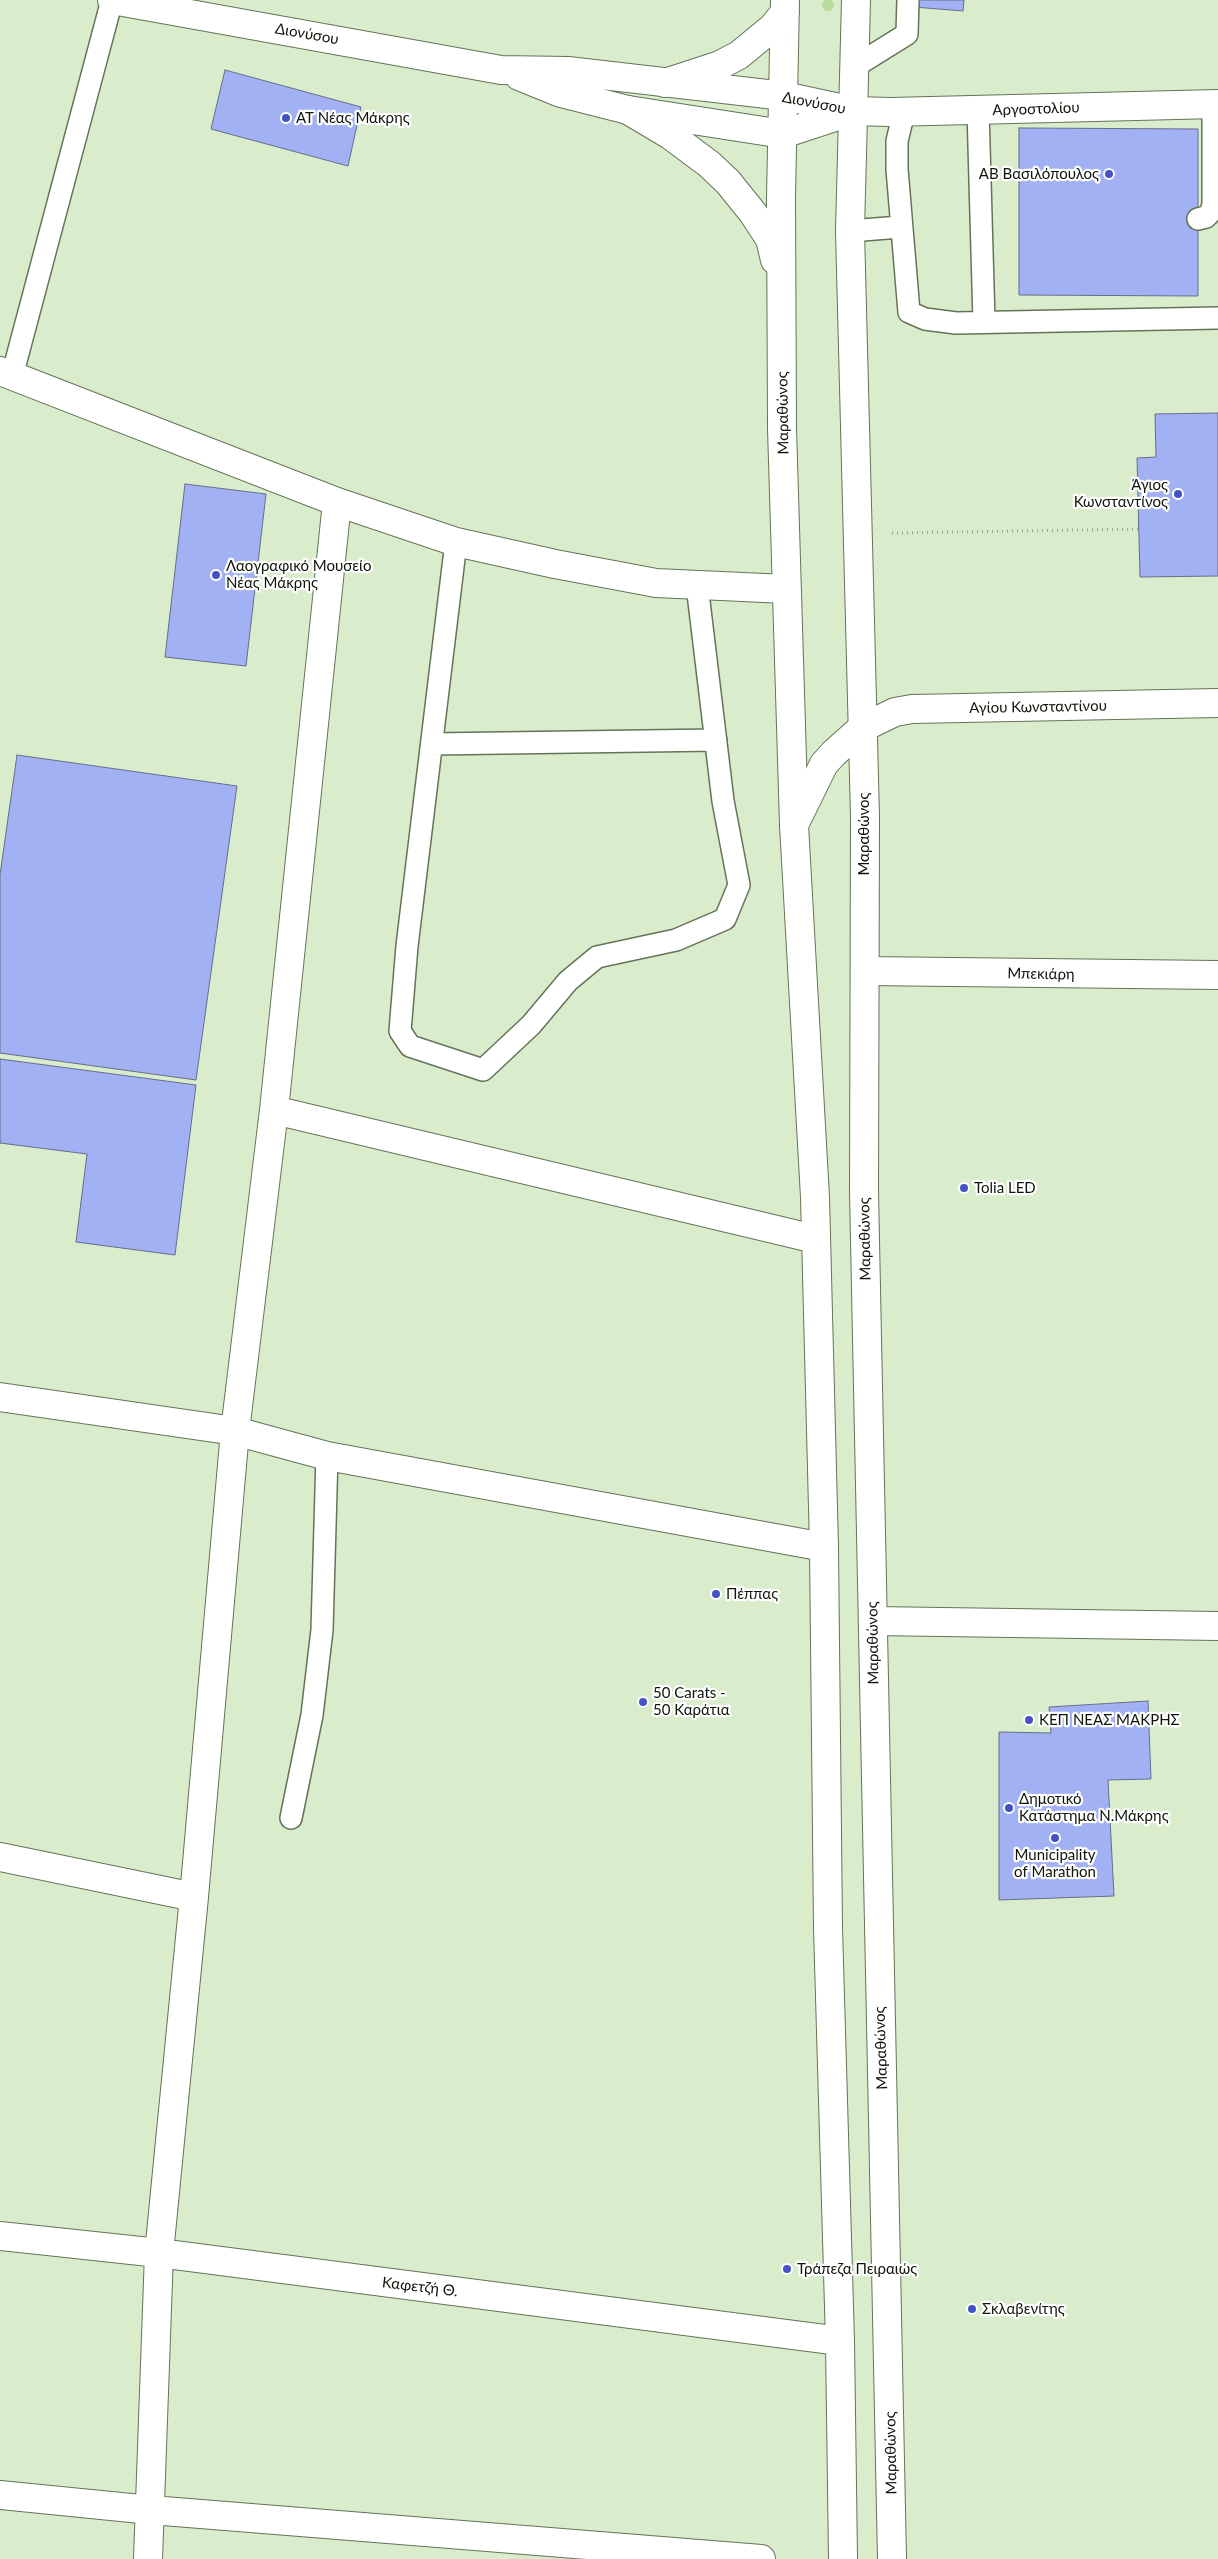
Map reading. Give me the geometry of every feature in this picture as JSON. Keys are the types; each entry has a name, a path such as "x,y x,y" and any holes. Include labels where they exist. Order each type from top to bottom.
{"street":[{"name":"Διονύσου","path":"112,0 182,6 501,70 560,93 628,110 783,134 853,111"},
{"name":"Μαραθώνος","path":"856,0 850,231 862,728 865,971 864,1191 892,2559"},
{"path":"665,84 720,65 739,55 773,27 785,6"},
{"name":"Μαραθώνος","path":"785,6 782,285 786,589 794,825 815,1239 824,1547 828,1928 840,2341 843,2559"},
{"name":"Διονύσου","path":"501,70 568,71 665,84 784,96 853,111"},
{"name":"Αργοστολίου","path":"853,111 904,112 1216,104"},
{"path":"628,110 670,135 728,182 753,213 770,239 782,285"},
{"path":"6,374 337,502 456,542 555,564 647,581 786,589"},
{"path":"148,2559 159,2253 194,1897 235,1431 274,1110 337,502"},
{"name":"Αγίου Κωνσταντίνου","path":"862,728 895,712 912,709 1218,703"},
{"name":"Μαραθώνος","path":"794,825 824,764 862,728"},
{"name":"Μπεκιάρη","path":"865,971 1218,975"},
{"path":"274,1110 815,1239"},
{"path":"0,1397 235,1431 327,1456 824,1547"},
{"path":"872,1621 1218,1626"},
{"path":"0,1857 194,1897"},
{"name":"Καφετζή Θ.","path":"0,2236 159,2253 840,2341"},
{"path":"0,2495 151,2510 761,2559"}],"lane":[{"path":"6,374 112,0"},
{"path":"854,67 907,34 908,0"},
{"path":"1198,219 1206,217 1211,212 1213,204 1216,104"},
{"path":"978,110 984,322"},
{"path":"904,112 898,141 900,227 909,312 925,319 956,323 1218,318"},
{"path":"850,231 900,227"},
{"path":"456,542 407,946 400,1031 410,1046 483,1070 531,1025 568,981 597,957 676,940 725,919 739,885 723,801 697,585"},
{"path":"432,744 716,740"},
{"path":"290,1818 312,1715 322,1630 327,1456"}],"path":[{"path":"856,534 1139,529"}],"green space":[{"path":"830,-1 833,0 833,10 826,11 823,10 822,3 823,0"}],"building":[{"path":"915,0 964,0 963,11 914,7"},
{"name":"ΑΤ Νέας Μάκρης","path":"225,70 361,107 348,166 211,129"},
{"name":"ΑΒ Βασιλόπουλος","path":"1019,128 1198,129 1198,296 1019,295"},
{"name":"Άγιος Κωνσταντίνος","path":"1218,413 1218,576 1140,577 1137,458 1156,457 1155,414"},
{"name":"Λαογραφικό Μουσείο Νέας Μάκρης","path":"185,484 266,494 246,666 165,657"},
{"path":"17,755 237,786 196,1080 0,1053 0,875"},
{"path":"0,1059 196,1085 175,1255 76,1242 87,1154 0,1143"},
{"name":"Municipality of Marathon","path":"1148,1701 1151,1779 1108,1780 1114,1896 999,1900 999,1732 1051,1733 1049,1707"}],"place":[{"name":"ΑΤ Νέας Μάκρης","path":"286,118"},
{"name":"ΑΒ Βασιλόπουλος","path":"1109,174"},
{"name":"Άγιος Κωνσταντίνος","path":"1178,494"},
{"name":"Λαογραφικό Μουσείο Νέας Μάκρης","path":"216,575"},
{"name":"Tolia LED","path":"964,1188"},
{"name":"Πέππας","path":"716,1594"},
{"name":"50 Carats - 50 Καράτια","path":"643,1702"},
{"name":"ΚΕΠ ΝΕΑΣ ΜΑΚΡΗΣ","path":"1029,1720"},
{"name":"Δημοτικό Κατάστημα Ν.Μάκρης","path":"1009,1808"},
{"name":"Municipality of Marathon","path":"1055,1838"},
{"name":"Τράπεζα Πειραιώς","path":"787,2269"},
{"name":"Σκλαβενίτης","path":"972,2309"}]}
